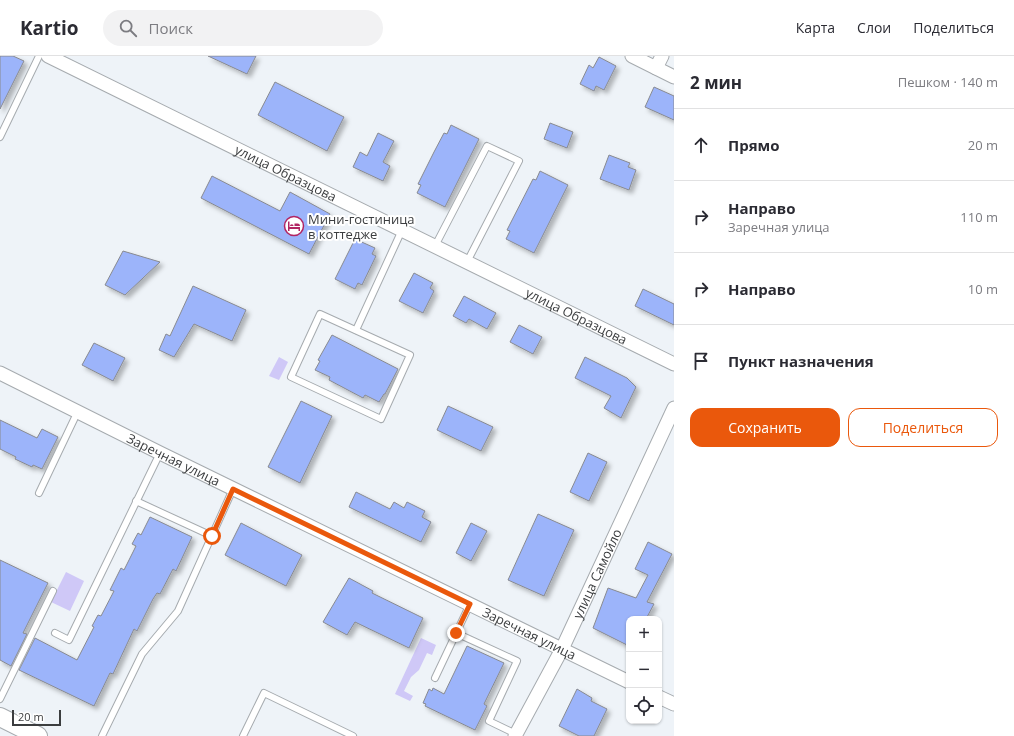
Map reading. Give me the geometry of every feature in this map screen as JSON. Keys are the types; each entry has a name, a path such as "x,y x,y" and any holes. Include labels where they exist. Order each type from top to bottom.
{"street":[{"name":"улица Образцова","path":"48,56 674,364"},
{"path":"632,56 659,62 674,77"},
{"name":"Заречная улица","path":"0,373 233,489 626,681"},
{"name":"улица Самойло","path":"516,735 562,649 674,408"},
{"path":"662,698 674,704"},
{"path":"0,718 38,736"}],"lane":[{"path":"0,137 39,56"},
{"path":"435,246 487,146 519,161 467,262"},
{"path":"356,330 402,230"},
{"path":"320,314 356,330 410,356 381,419 291,377 320,314"},
{"path":"39,493 78,411"},
{"path":"55,633 69,640 160,453"},
{"path":"102,736 142,654 178,611 233,489"},
{"path":"136,501 212,536"},
{"path":"0,699 53,591"},
{"path":"435,678 470,604"},
{"path":"456,633 518,661 489,721 516,735"},
{"path":"243,736 264,693 353,736"}],"shaded area":[{"path":"279,357 288,362 279,380 269,376"},
{"path":"66,572 84,581 70,611 51,602"},
{"path":"421,638 436,645 432,655 427,653 419,670 411,677 404,691 413,696 410,701 395,694"}],"building":[{"path":"0,56 13,56 24,61 0,109"},
{"path":"208,56 256,56 247,74"},
{"path":"599,57 616,66 604,90 596,86 594,91 580,84 589,65 593,68"},
{"path":"275,82 344,117 327,151 258,115"},
{"path":"654,87 674,96 674,120 645,107"},
{"path":"550,123 573,132 567,148 544,139"},
{"path":"451,125 479,139 445,207 417,193 421,185 418,184 434,152 444,133 447,134"},
{"path":"378,133 394,141 383,162 390,166 383,181 353,167 360,152 367,156"},
{"path":"609,155 630,163 628,167 636,170 629,190 600,179"},
{"path":"540,171 568,185 534,253 506,239 510,231 507,230 533,179 536,180"},
{"path":"212,176 280,211 290,192 330,214 309,254 201,198"},
{"path":"355,239 375,248 372,254 376,256 362,285 358,283 355,289 335,279"},
{"path":"123,251 160,262 125,295 105,285"},
{"path":"414,273 433,283 430,288 434,291 423,313 399,301"},
{"path":"193,286 246,310 232,341 194,324 174,357 159,350 166,334 170,336"},
{"path":"643,289 674,304 674,325 635,306"},
{"path":"464,296 496,313 487,329 469,319 466,323 453,316"},
{"path":"519,325 542,337 533,354 510,342"},
{"path":"332,335 398,369 385,394 379,402 365,395 363,398 329,380 330,377 315,370 320,361 318,360"},
{"path":"94,343 125,358 113,381 82,365"},
{"path":"585,357 627,378 636,387 621,418 604,408 611,396 575,378"},
{"path":"301,401 332,416 300,483 268,467"},
{"path":"448,406 493,427 481,451 437,430"},
{"path":"0,420 37,438 42,429 58,437 42,469 33,465 32,467 15,459 16,457 0,449"},
{"path":"588,453 607,462 589,501 570,492"},
{"path":"356,492 390,509 394,502 404,508 407,502 425,511 422,517 431,522 421,542 349,507"},
{"path":"538,514 574,530 544,596 508,580"},
{"path":"150,517 192,537 176,571 173,569 160,594 157,593 153,599 137,631 134,629 113,674 110,673 94,706 19,670 35,638 77,660 94,627 92,626 98,615 101,616 114,591 110,590 121,568 124,570 136,546 132,544 138,533 141,535"},
{"path":"241,523 302,555 286,586 225,555"},
{"path":"471,523 487,531 471,561 456,553"},
{"path":"648,542 672,554 647,602 654,604 648,616 626,616 626,644 593,628 608,588 636,598 648,575 635,569"},
{"path":"0,560 48,583 23,633 27,634 11,666 0,660"},
{"path":"349,578 373,591 372,593 423,618 409,648 355,622 347,635 323,622"},
{"path":"467,646 504,663 484,704 487,706 475,730 425,706 426,704 423,703 429,689 432,691 433,688 444,694"},
{"path":"577,689 592,698 591,701 607,709 594,736 579,736 559,726"}],"place":[{"name":"Мини-гостиница в коттедже","path":"294,226"}],"route":[{"path":"212,536 233,489 470,604 456,633"}]}
